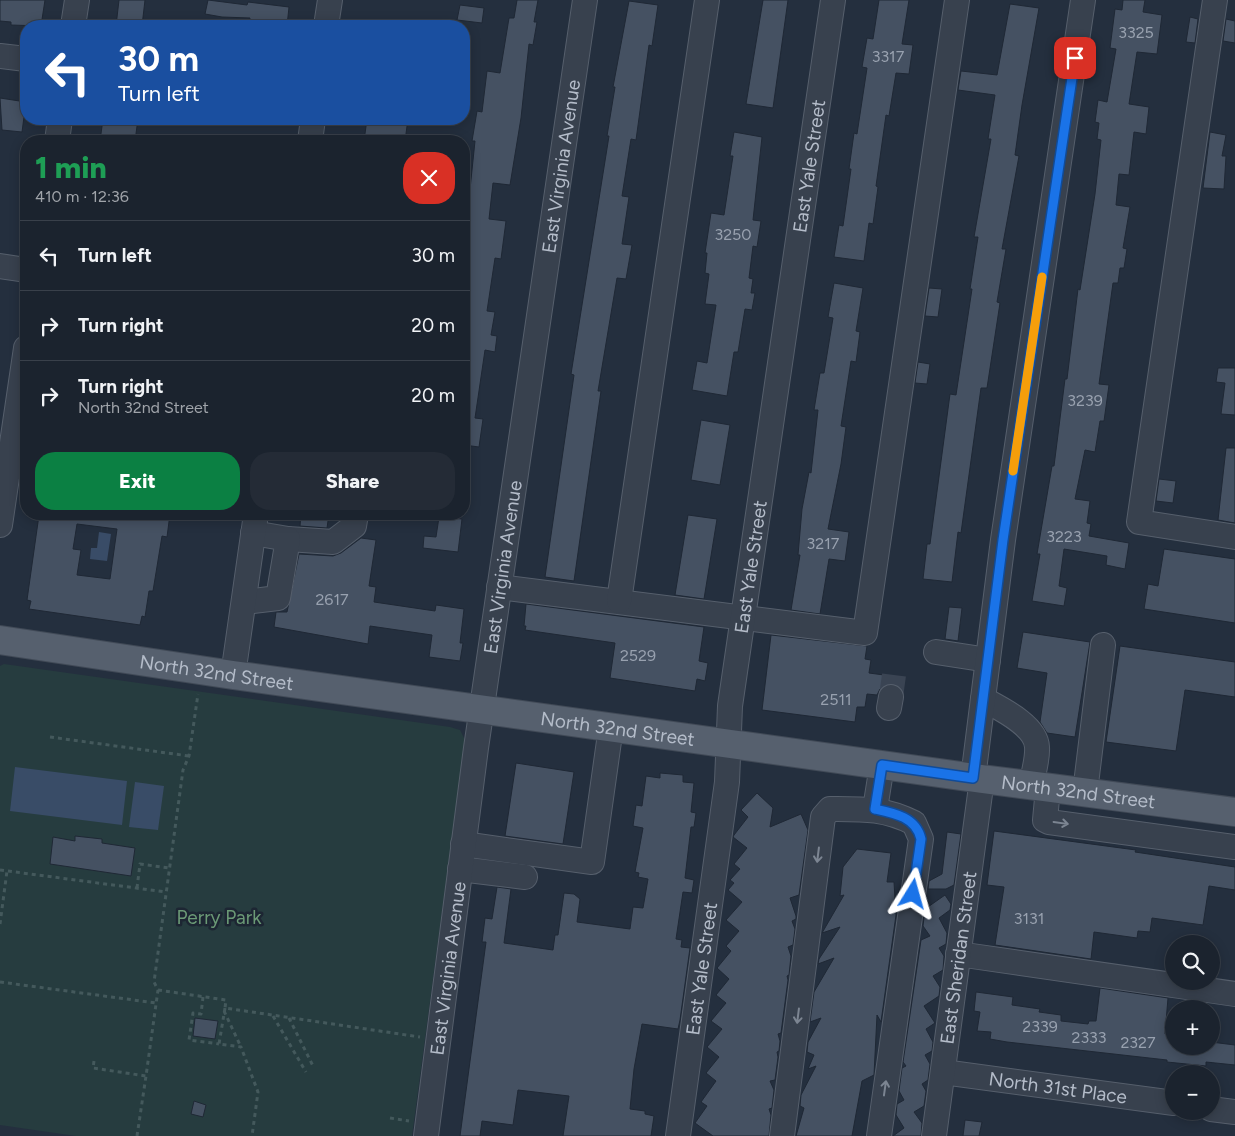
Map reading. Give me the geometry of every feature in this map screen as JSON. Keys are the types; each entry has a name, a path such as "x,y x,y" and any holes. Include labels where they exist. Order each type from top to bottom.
{"main road":[{"name":"North 32nd Street","path":"0,640 233,675 977,779 1231,811"}],"street":[{"path":"74,20 77,0"},
{"path":"327,20 330,0"},
{"name":"East Virginia Avenue","path":"419,1128 460,869 499,587 585,0"},
{"path":"619,601 707,0"},
{"name":"East Yale Street","path":"678,1136 726,782 730,706 833,0"},
{"path":"499,587 865,633 958,0"},
{"name":"East Sheridan Street","path":"934,1136 958,954 977,779 983,699 1004,530 1083,0"},
{"path":"1215,0 1139,522 1235,538"},
{"path":"0,56 20,58"},
{"path":"0,266 20,269"},
{"path":"0,525 11,377 20,360"},
{"path":"233,675 255,524 288,539 333,542 354,526 355,520"},
{"path":"244,602 278,598 288,539"},
{"path":"1084,792 1103,646"},
{"path":"936,652 988,660"},
{"path":"983,699 1025,726 1036,741 1040,787 1046,820 1049,822 1228,846 1231,811"},
{"path":"463,844 592,862 611,727"},
{"path":"875,809 882,765"},
{"path":"782,1136 823,817 830,810 875,809 894,813 914,823 921,839 879,1136"},
{"path":"460,869 525,877"},
{"path":"958,954 1235,994"},
{"name":"North 31st Place","path":"943,1072 1165,1103"},
{"path":"1220,1110 1235,1112"}],"path":[{"path":"137,1136 158,990 154,982 169,868 183,770 189,756 198,694"},
{"path":"50,737 189,756"},
{"path":"137,888 140,864 169,868"},
{"path":"0,870 166,892"},
{"path":"0,924 7,871"},
{"path":"0,982 156,1003"},
{"path":"158,990 226,1000 219,1044"},
{"path":"203,997 201,1014 193,1013 189,1040 241,1047"},
{"path":"225,1010 423,1037"},
{"path":"225,1010 258,1092 252,1136"},
{"path":"272,1015 306,1072"},
{"path":"289,1018 314,1068"},
{"path":"94,1061 93,1068 146,1076"},
{"path":"390,1118 419,1128"}],"green space":[{"name":"Perry Park","path":"4,664 450,727 460,730 465,740 412,1136 76,1136 0,1125 0,666"}],"water":[{"path":"99,532 111,534 107,561 90,559 91,548 97,548"},
{"path":"15,767 127,781 122,825 10,811"},
{"path":"135,782 164,786 158,830 129,827"}],"building":[{"path":"0,0 45,0 42,20 20,20 20,25 11,25 11,22 0,21"},
{"path":"119,0 145,0 143,20 117,20"},
{"path":"208,0 247,5 248,2 289,7 288,20 250,20 250,18 205,14"},
{"path":"517,0 538,0 534,22 537,22 533,45 529,44 521,118 510,185 493,183 489,219 506,221 501,259 495,258 487,311 495,312 491,335 497,336 495,352 485,350 475,418 483,419 479,447 470,446 470,189 475,141 472,141 477,111 482,112 487,71 500,73 509,18 514,18"},
{"path":"763,0 788,0 773,108 746,104"},
{"path":"879,0 909,0 902,44 913,45 909,74 896,73 889,116 886,115 876,186 878,187 873,224 869,223 864,261 834,257 839,225 843,226 854,133 857,134 867,68 862,67 867,38 873,39"},
{"path":"1123,0 1145,0 1143,12 1162,15 1157,54 1137,52 1129,104 1149,107 1146,134 1134,132 1129,175 1119,174 1116,205 1130,207 1123,248 1127,249 1124,268 1120,268 1118,283 1113,283 1099,384 1109,385 1104,421 1100,421 1095,452 1085,450 1075,499 1090,501 1087,523 1091,524 1089,536 1129,543 1125,569 1106,565 1107,556 1064,549 1059,586 1067,588 1064,606 1032,601 1040,554 1037,554 1052,466 1054,466 1065,379 1067,379 1078,289 1080,290 1095,194 1101,140 1097,139 1099,123 1095,122 1098,100 1107,102 1116,49 1110,48 1115,9 1122,10"},
{"path":"629,1 658,5 652,46 649,45 636,140 631,139 622,196 629,197 622,244 632,245 626,279 617,278 598,391 601,391 574,581 545,577 574,375 571,374 609,136 607,136 615,87 613,87"},
{"path":"1010,4 1039,8 1015,155 1019,156 1002,249 1006,249 997,302 1000,303 987,388 981,388 961,533 958,532 952,582 923,579 927,544 930,544 950,394 956,395 972,289 970,289 978,237 974,237 991,139 988,139 995,95 958,90 961,71 997,75"},
{"path":"460,5 484,8 482,23 470,22 470,20 457,20"},
{"path":"1190,17 1198,19 1195,43 1186,42"},
{"path":"1226,19 1235,21 1235,43 1223,41"},
{"path":"0,98 20,101 20,125 23,125 22,132 2,130"},
{"path":"102,125 137,125 136,135 101,135"},
{"path":"366,125 407,125 406,135 365,135"},
{"path":"734,132 762,137 753,220 761,221 757,247 753,246 749,278 753,279 751,293 755,293 752,310 745,309 738,352 734,352 727,396 692,390 697,361 707,363 716,305 705,304 709,274 705,273 707,253 705,253 711,213 724,215 733,156 730,156"},
{"path":"1210,132 1226,135 1222,156 1226,156 1224,189 1203,188"},
{"path":"834,283 863,288 856,331 860,332 856,362 851,361 841,426 846,427 841,464 828,529 849,532 845,561 829,559 820,614 791,610 800,555 798,555 802,509 809,472 811,473 818,410 814,410 820,373 824,373 833,318 828,317"},
{"path":"929,288 942,289 938,317 925,316"},
{"path":"918,362 930,364 927,384 915,383"},
{"path":"1218,368 1235,368 1235,415 1221,414 1225,383 1216,382"},
{"path":"701,420 730,425 720,485 691,480"},
{"path":"1226,448 1235,448 1235,523 1218,520"},
{"path":"1159,479 1176,481 1173,503 1156,501"},
{"path":"688,515 717,519 704,599 675,595"},
{"path":"38,520 169,520 167,537 162,536 153,591 149,591 145,617 142,616 140,625 29,609 31,601 27,600","holes":["77,524 117,529 110,579 77,575 81,550 73,549"]},
{"path":"300,520 328,520 327,528 300,526"},
{"path":"439,520 462,520 458,552 423,548 424,536 436,537"},
{"path":"361,538 376,540 369,586 376,587 374,602 435,611 436,605 464,609 460,643 463,643 460,661 429,657 432,635 370,626 368,644 274,627 276,612 287,612 299,554 333,556 341,553"},
{"path":"1164,549 1235,559 1235,623 1144,609 1148,584 1158,586"},
{"path":"526,604 704,627 699,661 708,663 705,681 697,679 695,691 610,678 615,643 525,630"},
{"path":"949,607 962,608 958,641 945,639"},
{"path":"1023,632 1090,642 1075,737 1047,733 1040,722 1047,673 1017,668"},
{"path":"771,635 867,646 865,659 871,660 869,673 899,677 898,686 887,684 880,689 877,695 867,694 865,707 857,707 855,722 762,710"},
{"path":"1120,646 1235,662 1235,697 1185,690 1176,751 1106,742"},
{"path":"516,763 574,772 563,844 505,836"},
{"path":"660,773 683,775 683,782 694,783 691,812 696,813 694,827 691,827 685,878 694,880 692,893 683,892 676,939 682,940 681,947 690,948 678,1029 642,1024 634,1069 630,1109 645,1111 645,1114 654,1116 651,1136 563,1136 569,1096 518,1090 513,1125 482,1121 480,1136 460,1136 486,942 482,942 485,918 492,919 497,887 511,889 504,943 553,950 555,935 558,935 564,893 574,894 580,899 577,922 630,929 633,907 643,908 648,879 638,877 639,873 635,872 643,828 633,826 636,805 642,806 646,776 660,778"},
{"path":"757,793 773,808 770,827 801,814 808,830 799,895 790,898 796,919 792,921 795,929 793,945 788,947 791,956 781,1033 778,1034 780,1041 779,1051 777,1052 775,1080 770,1081 774,1090 772,1108 769,1109 771,1115 769,1136 713,1136 695,1123 707,1106 701,1102 716,1081 706,1073 719,1057 707,1047 722,1029 711,1021 726,1003 716,995 729,979 717,968 731,951 726,946 739,931 726,920 742,902 728,890 734,883 730,880 740,869 734,864 747,848 733,837 748,817 741,810"},
{"path":"994,831 1136,850 1135,852 1235,867 1235,890 1209,886 1203,925 1152,918 1150,932 1138,931 1137,938 1094,932 1091,959 995,945 1004,887 987,885"},
{"path":"947,832 961,834 954,885 946,889 928,889 929,881 942,874"},
{"path":"75,836 102,839 102,843 135,848 131,876 50,864 53,837 75,841"},
{"path":"857,849 891,853 887,882 894,882 896,915 881,1022 877,1015 874,1075 862,1081 852,1136 796,1136 804,1108 800,1106 801,1095 816,1066 808,1069 814,1055 807,1052 808,1042 821,1018 810,1022 814,992 834,958 818,964 819,959 840,927 822,933 844,895 840,896 843,867"},
{"path":"945,895 951,904 950,910 939,918 947,933 946,944 939,948 944,956 943,970 933,976 940,987 939,996 924,1006 935,1023 926,1029 933,1042 932,1051 925,1055 930,1064 928,1080 922,1084 926,1091 924,1106 914,1112 922,1123 921,1136 893,1136 904,1128 896,1115 897,1104 904,1100 899,1091 902,1068 906,1066 903,1062 921,940 930,936 923,926 925,909"},
{"path":"1100,988 1168,998 1168,1000 1165,1000 1165,1055 1220,1055 1220,1043 1235,1045 1235,1065 1206,1062 1206,1065 1196,1065 1167,1062 1167,1060 990,1039 991,1032 977,1031 980,1012 974,1011 976,992 1013,997 1012,1005 1040,1009 1039,1012 1061,1015 1061,1021 1088,1024 1089,1021 1096,1021"},
{"path":"195,1018 218,1021 215,1039 193,1036"},
{"path":"194,1101 206,1105 203,1117 191,1114"},
{"path":"965,1120 982,1122 979,1136 963,1136"}],"tunnel":[{"path":"891,697 894,675"}],"slow traffic":[{"path":"1013,471 1042,277"}],"route":[{"path":"913,894 921,839 914,823 894,813 875,809 882,765 973,778 1003,540 1075,58"}]}
